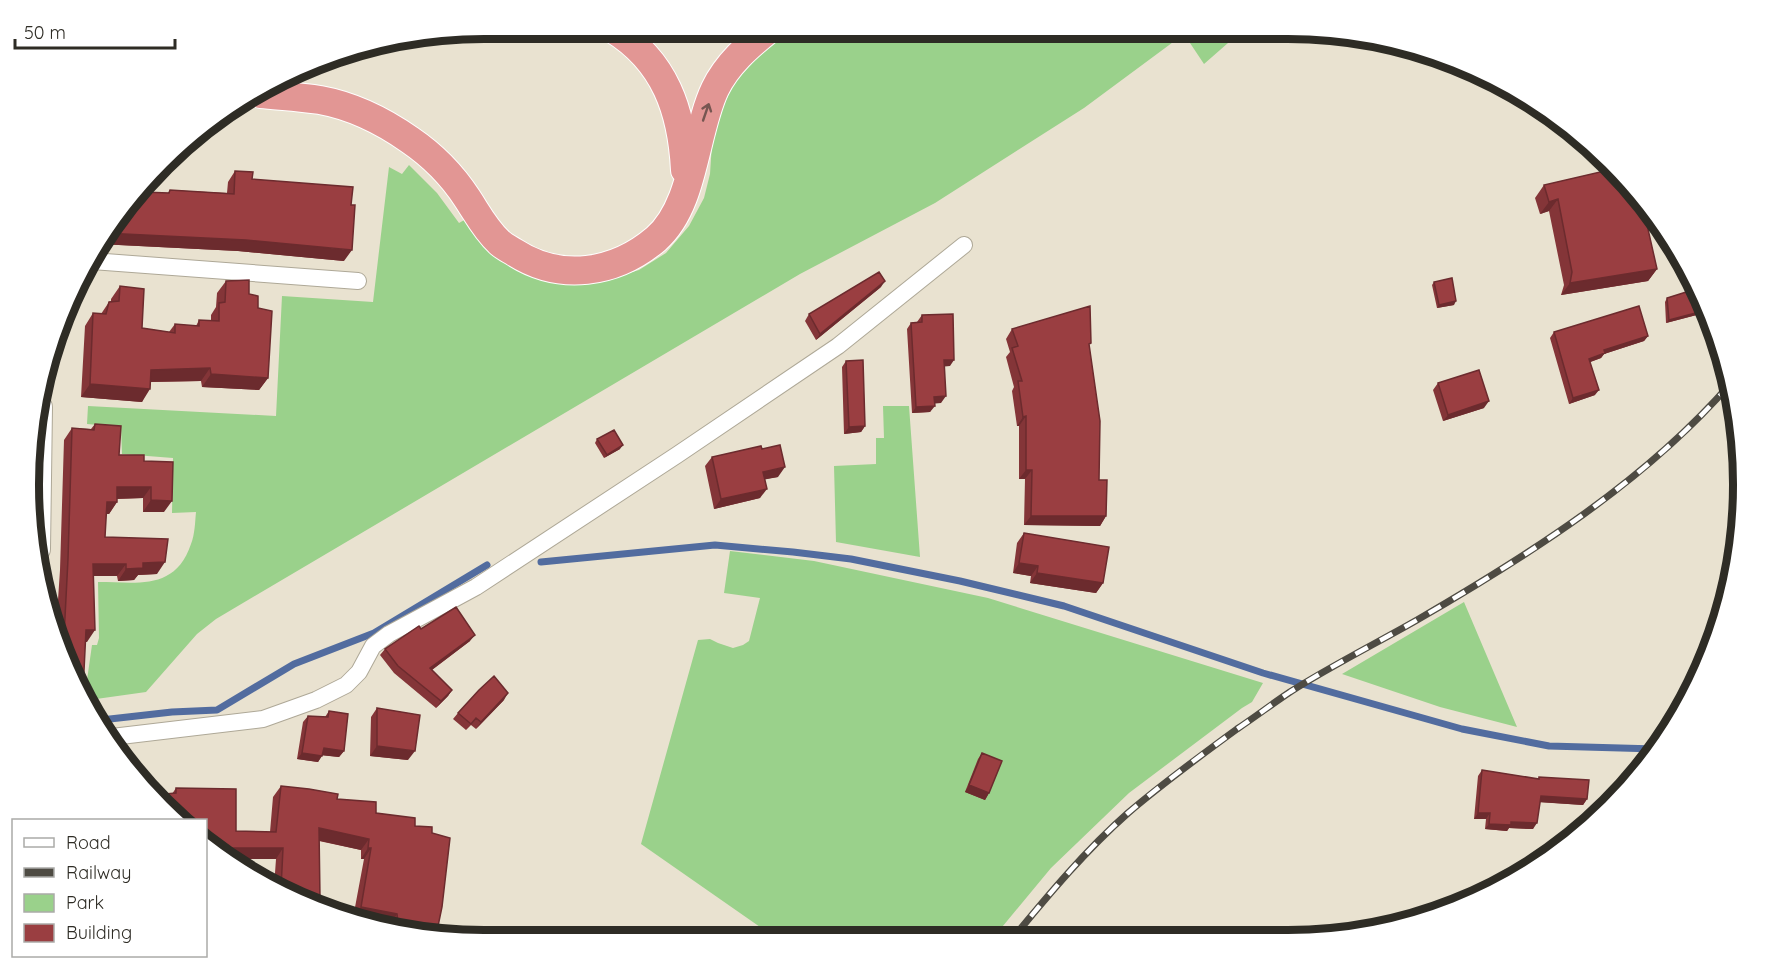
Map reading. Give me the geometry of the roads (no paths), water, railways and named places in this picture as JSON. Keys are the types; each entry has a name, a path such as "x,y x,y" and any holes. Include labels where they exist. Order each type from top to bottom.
{"highway":[{"path":"627,39 655,66 669,91 682,139 686,188"},
{"path":"269,95 320,100 369,115 391,127 431,157 450,175 499,242 524,258 546,267 569,271 592,270 613,265 636,253 657,237 675,214 697,155 704,116 716,87 731,64 757,39"}],"street":[{"path":"117,736 263,719 316,700 346,685 359,672 374,646 389,634 476,587 677,456 838,346 964,245"},
{"path":"99,262 358,281"}],"waterway":[{"path":"541,562 715,545 851,559 960,581 1064,606 1263,673 1462,729 1549,746 1646,749"},
{"path":"106,719 172,712 217,710 294,664 374,633 487,565"}],"railway":[{"path":"1020,930 1097,842 1168,780 1290,692 1459,595 1584,514 1662,452 1698,419 1723,392"}]}
